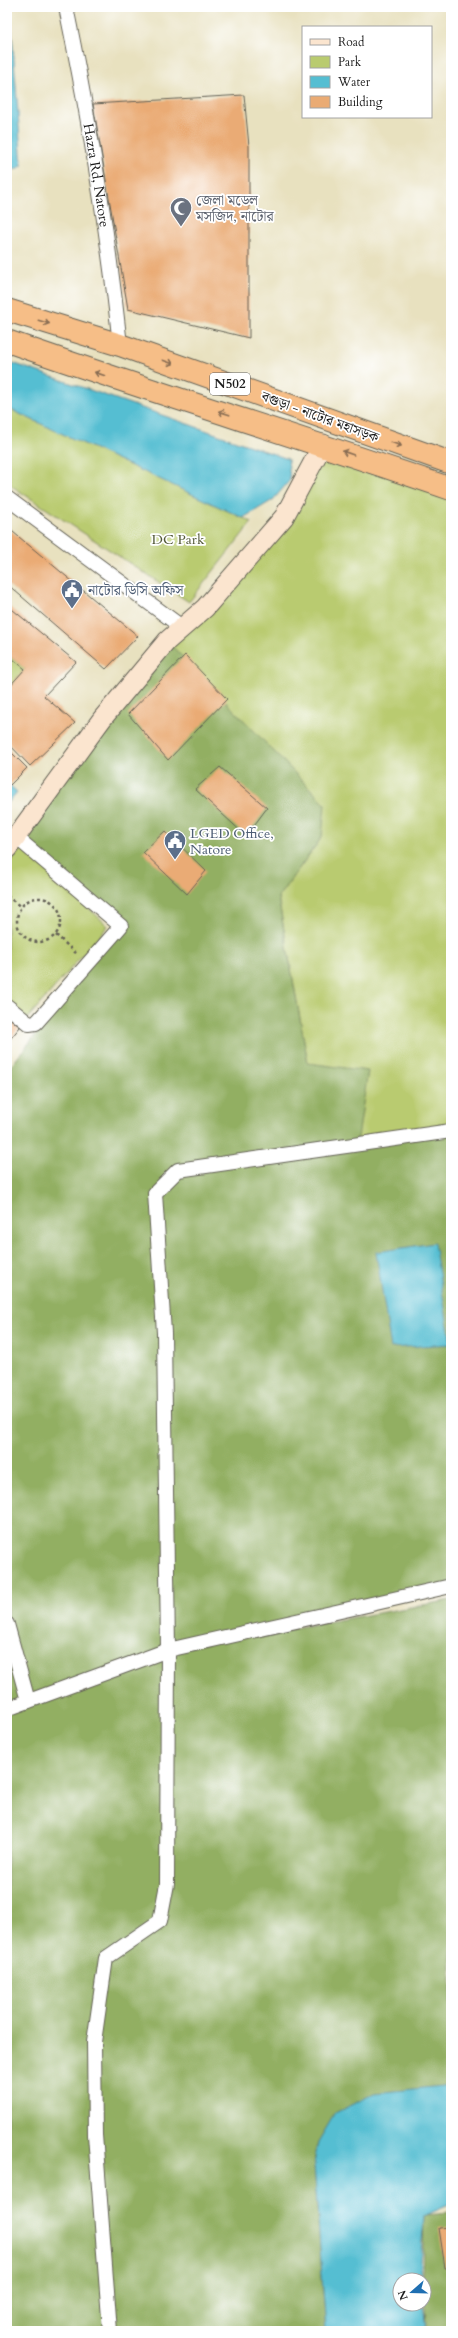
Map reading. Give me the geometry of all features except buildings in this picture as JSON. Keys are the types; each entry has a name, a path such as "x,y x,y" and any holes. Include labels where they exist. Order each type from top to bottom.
{"highway":[{"name":"বগুড়া - নাটোর মহাসড়ক","path":"7,310 120,345 451,463"},
{"name":"বগুড়া - নাটোর মহাসড়ক","path":"7,341 105,376 323,444 451,489"},
{"path":"323,444 341,424"}],"street":[{"name":"Hazra Rd, Natore","path":"66,7 92,142 111,264 120,345"},
{"path":"7,1006 28,1024 36,1023 121,926 11,843 102,719 167,641 206,608 284,517 323,444"},
{"path":"7,498 183,628"},
{"path":"110,2331 95,2136 94,2042 106,1958 160,1920 167,1884 168,1650 164,1333 155,1193 178,1170 451,1131"},
{"path":"7,1709 168,1650 451,1586"},
{"path":"7,1624 28,1701"}],"path":[{"path":"7,896 21,907"},
{"path":"33,899 47,899 53,903 61,915 60,929 56,935 43,943 28,940 18,929 17,922 21,907 33,899"},
{"path":"56,935 88,963"}],"green space":[{"name":"DC Park","path":"7,408 252,522 189,602 7,483"},
{"path":"323,444 451,489 451,1131 357,1144 308,1063 278,897 322,837 167,641 284,517"},
{"path":"167,641 325,804 322,837 278,897 308,1063 368,1071 357,1144 451,1131 451,1586 181,1648 451,1600 451,2106 318,2142 314,2164 326,2331 7,2331 7,1071 121,926 16,837"},
{"path":"7,654 25,669 7,689"},
{"path":"23,847 108,926 26,1020 7,1003 7,866"},
{"path":"451,2213 451,2331 426,2331 425,2312 432,2312 432,2272 422,2272 424,2215"}],"water":[{"path":"8,7 12,33 22,166 7,173"},
{"path":"7,361 288,459 290,480 273,500 243,518 7,408"},
{"path":"7,783 17,792 7,804"},
{"path":"434,1243 451,1344 391,1348 376,1252"},
{"path":"451,2085 451,2204 424,2216 420,2272 392,2272 392,2312 424,2312 426,2331 326,2331 314,2164 318,2142 335,2113 375,2093"}],"place":[{"name":"জেলা মডেল মসজিদ, নাটোর","path":"181,228"},
{"name":"নাটোর ডিসি অফিস","path":"72,610"},
{"name":"LGED Office, Natore","path":"175,860"}]}
